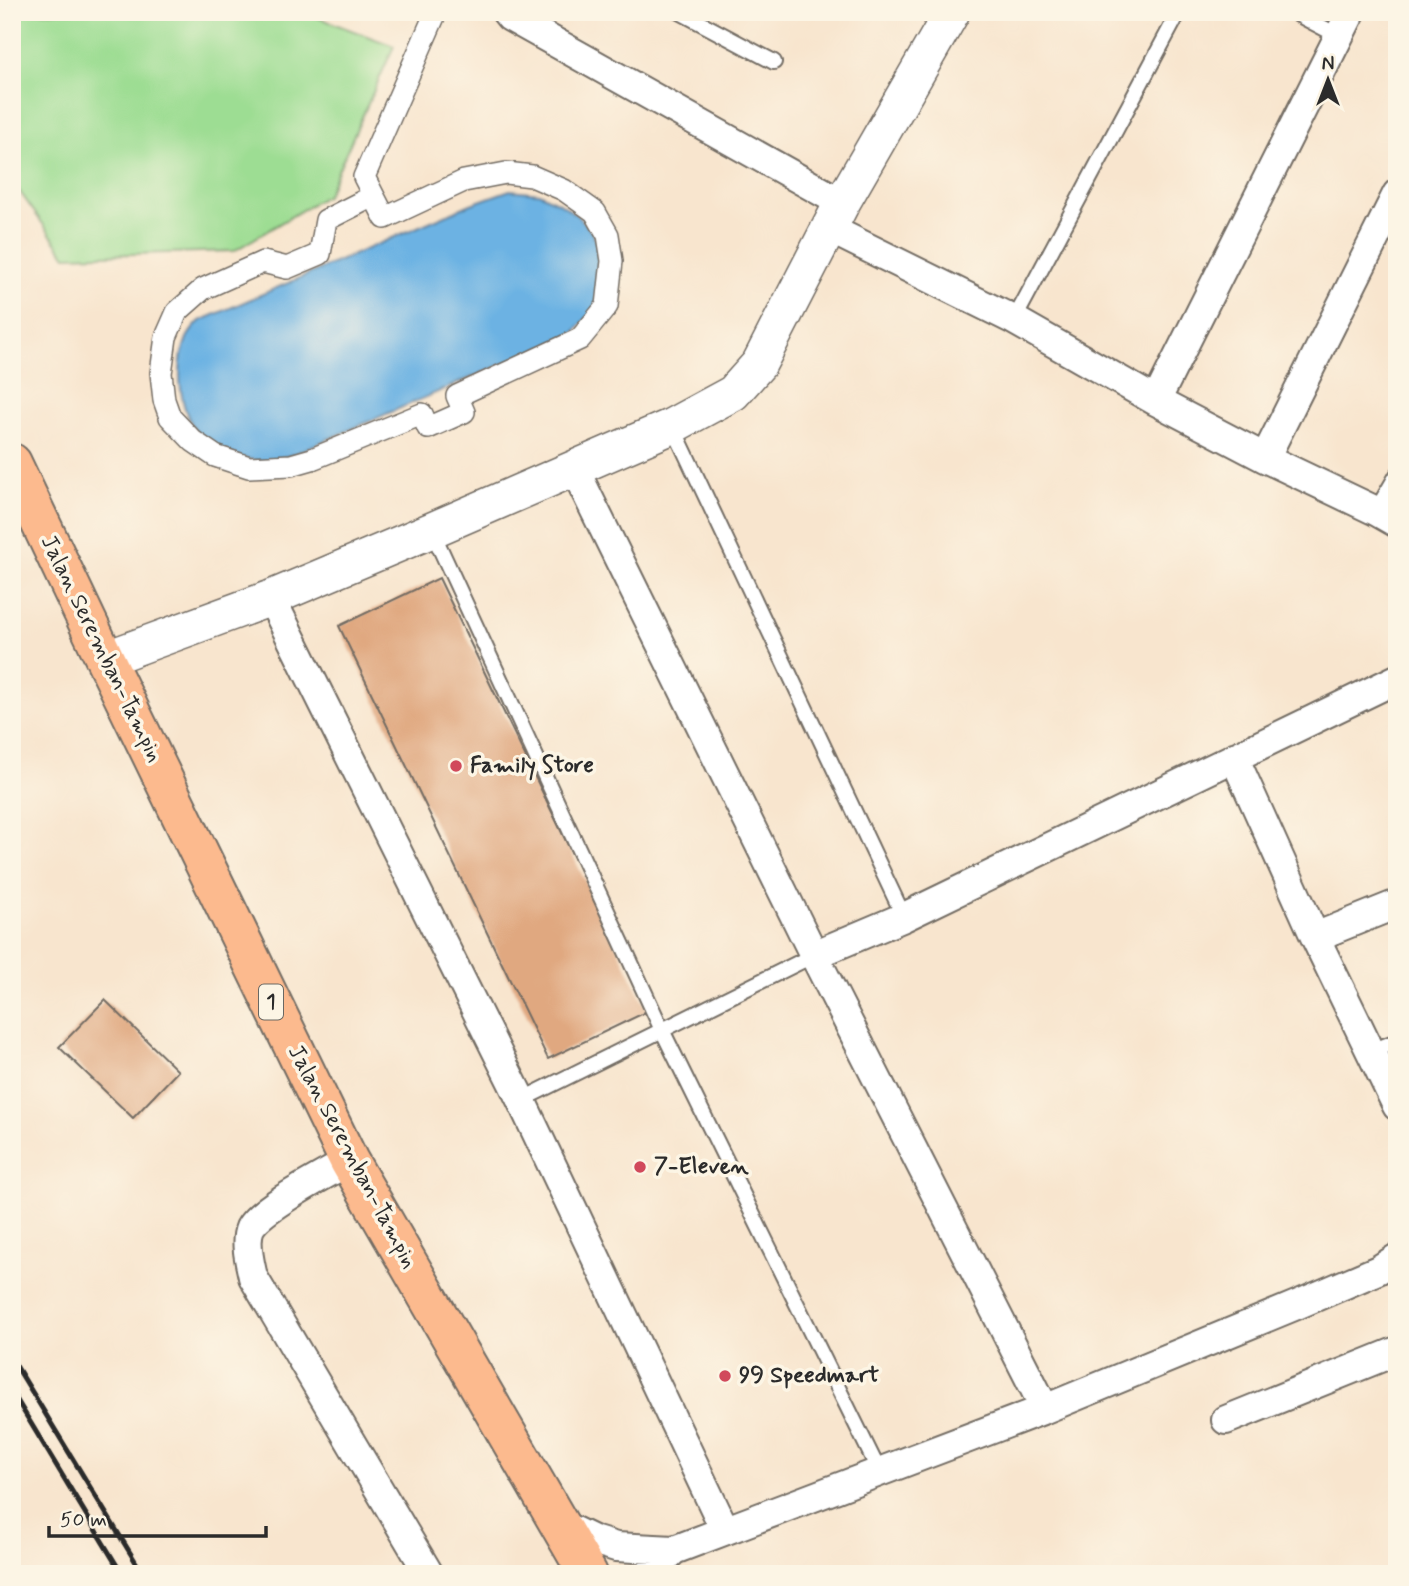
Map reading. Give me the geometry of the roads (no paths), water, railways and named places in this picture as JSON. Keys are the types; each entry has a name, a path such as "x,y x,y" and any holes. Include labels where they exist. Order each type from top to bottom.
{"highway":[{"name":"Jalan Seremban-Tampin","path":"12,463 349,1161 588,1574"}],"street":[{"path":"373,197 326,220 320,254 287,268 263,262 203,289 177,312 166,337 161,373 164,400 170,417 193,441 215,456 249,467 291,465 422,414 428,428 464,412 457,396 580,339 607,306 612,261 608,235 595,212 565,190 532,176 506,173 464,181 385,218 364,177 436,12"},
{"path":"506,12 510,17 835,216 1014,320 1156,401 1386,517"},
{"path":"105,659 271,598 432,530 672,426 733,393 760,363 835,216 952,12"},
{"path":"1156,401 1345,24"},
{"path":"1265,458 1397,194"},
{"path":"574,468 814,955 1045,1409"},
{"path":"271,598 521,1100 725,1530"},
{"path":"814,955 904,918 1397,679"},
{"path":"1234,757 1315,937 1397,1106"},
{"path":"1315,937 1397,904"},
{"path":"349,1161 267,1209 250,1229 247,1250 253,1276 429,1574"},
{"path":"649,1574 674,1550 1045,1409 1378,1270 1397,1258"},
{"path":"1226,1420 1397,1351"},
{"path":"562,1525 593,1540 616,1546 674,1550"}],"lane":[{"path":"680,12 774,62"},
{"path":"1014,320 1178,12"},
{"path":"1293,12 1345,24"},
{"path":"672,426 904,918"},
{"path":"1386,517 1397,475"},
{"path":"432,530 662,1030 879,1471"},
{"path":"521,1100 814,955"},
{"path":"1369,1052 1397,1041"}],"water":[{"path":"510,190 539,193 563,205 579,217 592,232 601,252 603,278 595,309 573,334 291,455 267,461 245,458 215,448 196,430 184,406 180,378 187,338 200,321 471,204"}],"railway":[{"path":"12,1359 143,1574"},
{"path":"12,1392 122,1574"}],"place":[{"name":"Family Store","path":"456,766"},
{"name":"7-Eleven","path":"640,1167"},
{"name":"99 Speedmart","path":"725,1376"}]}
